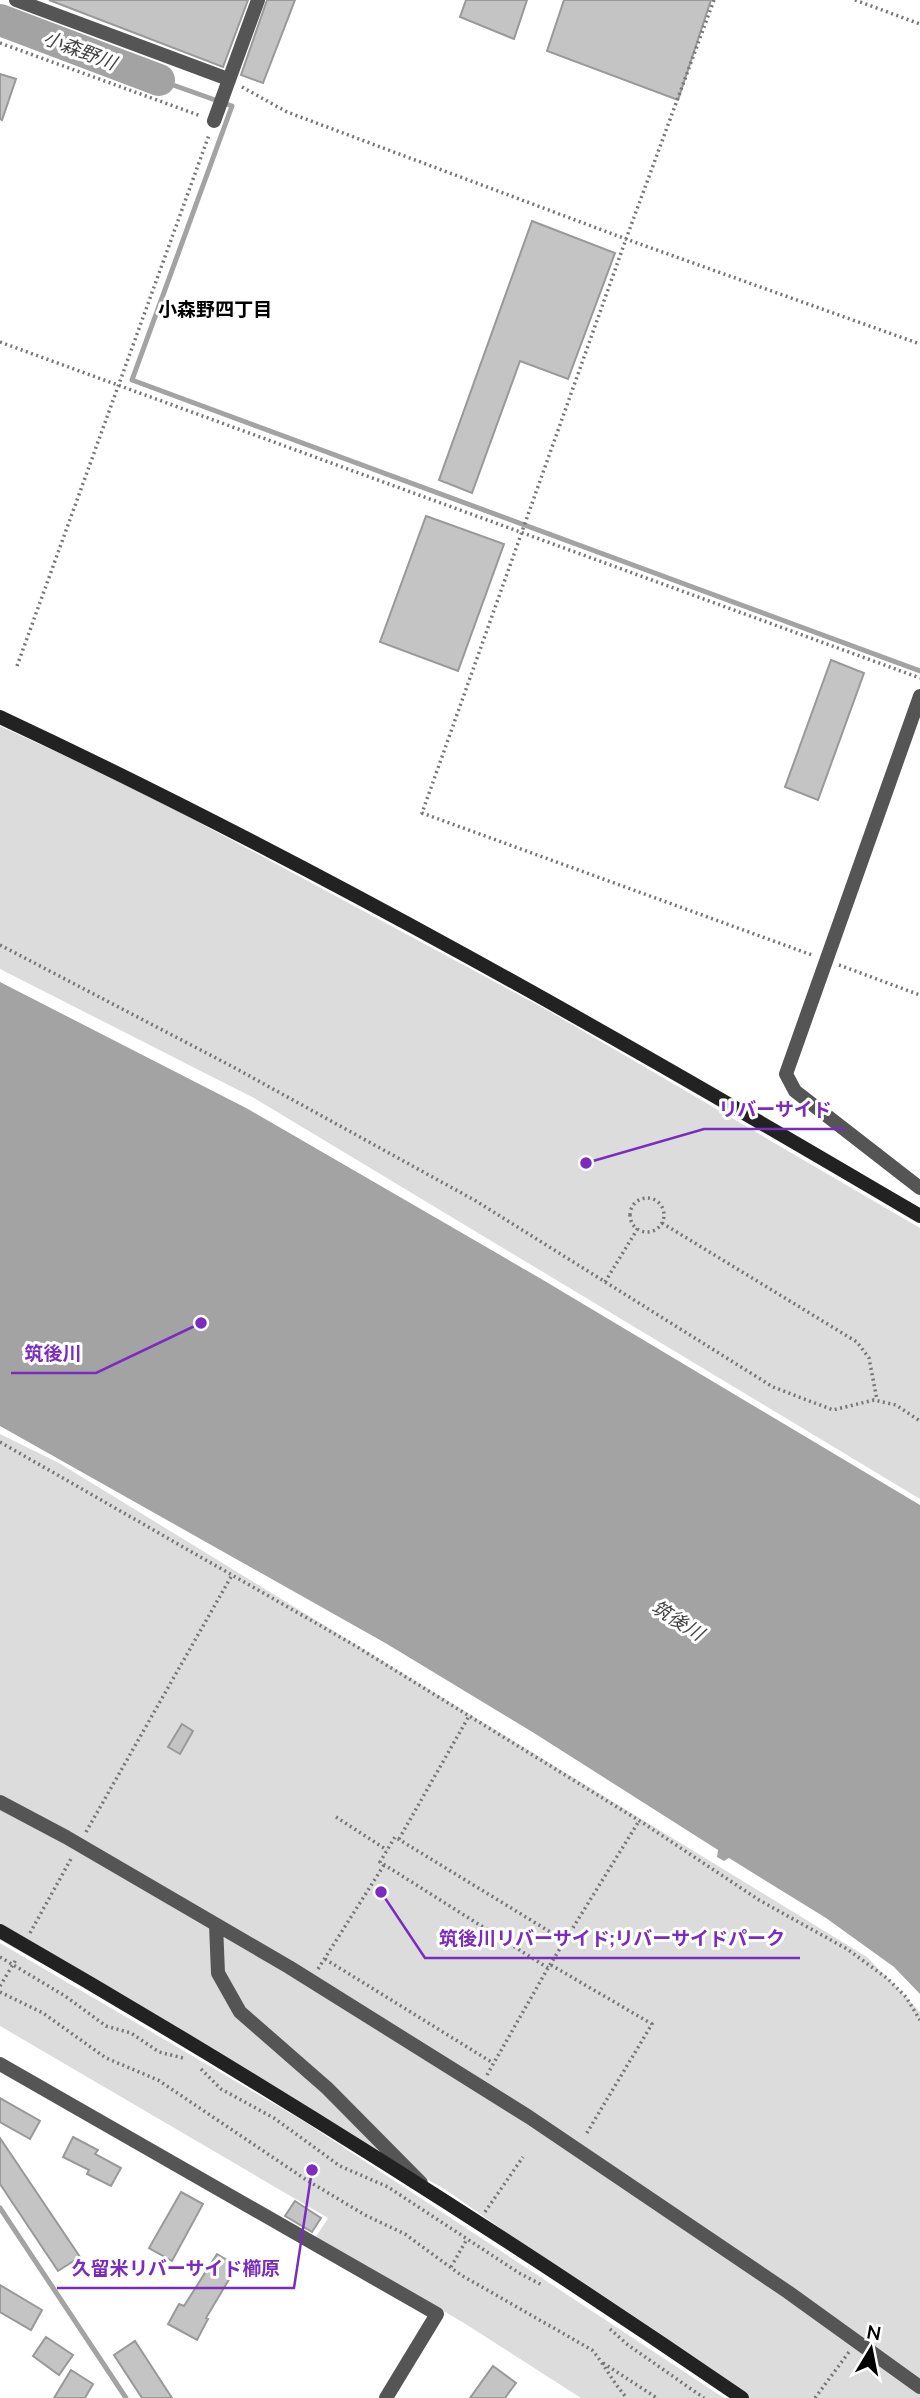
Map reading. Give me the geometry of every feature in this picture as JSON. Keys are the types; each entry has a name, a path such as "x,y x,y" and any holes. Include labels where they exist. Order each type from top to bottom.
{"street":[{"path":"16,0 228,79"},
{"path":"214,121 258,0"},
{"path":"920,696 786,1074 795,1091 920,1188"},
{"path":"0,717 219,823 528,989 920,1216"},
{"path":"0,1802 79,1844 310,1980 481,2086 788,2292 920,2387"},
{"path":"216,1925 218,1973 240,2012 327,2088 427,2188"},
{"path":"0,1931 427,2188 610,2307 742,2398"},
{"path":"0,2064 437,2314 387,2397"}],"path":[{"path":"714,0 422,813 920,995"},
{"path":"855,0 920,23"},
{"path":"0,43 214,121 18,666"},
{"path":"228,79 287,112 626,239 920,344"},
{"path":"0,342 920,678"},
{"path":"0,945 235,1068 476,1201 773,1387 833,1410 877,1401 896,1405 920,1421"},
{"path":"642,1199 653,1199 662,1205 662,1223 655,1230 643,1231 638,1228 631,1215 634,1205 642,1199"},
{"path":"662,1223 857,1342 869,1358 877,1401"},
{"path":"605,1282 638,1228"},
{"path":"0,1442 354,1645 639,1821 759,1900 847,1949 888,1979 906,1997 920,2020"},
{"path":"24,1945 232,1575"},
{"path":"399,1839 469,1716"},
{"path":"336,1817 387,1850"},
{"path":"481,2086 549,1966 639,1821"},
{"path":"565,1941 395,1837 380,1862 549,1966 652,2024 577,2149"},
{"path":"310,1980 384,1865"},
{"path":"0,1957 65,1996 106,2026 131,2033 159,2052 190,2061"},
{"path":"325,1959 494,2064"},
{"path":"0,1986 13,1965"},
{"path":"0,1992 43,2013 106,2058 158,2080 305,2179 365,2216 405,2234 451,2267 592,2350 616,2387 627,2398"},
{"path":"198,2065 221,2089 274,2118 340,2166 388,2187 519,2273 542,2285"},
{"path":"479,2221 523,2157"},
{"path":"451,2267 467,2239"},
{"path":"602,2322 628,2345 704,2398"},
{"path":"815,2398 856,2342"},
{"path":"601,2362 657,2398"}],"shaded area":[{"path":"0,726 135,788 547,1010 920,1228 920,1499 254,1098 0,969"},
{"path":"0,1434 59,1463 867,1957 920,2012 920,2398 742,2398 446,2190 0,1940"},
{"path":"0,1943 305,2122 724,2398 581,2398 464,2323 316,2237 328,2218 0,2026"}],"water":[{"path":"0,982 248,1109 543,1280 920,1505 920,1994 894,1967 826,1918 729,1858 724,1861 717,1857 718,1850 534,1733 387,1644 0,1426"}],"building":[{"path":"49,0 248,0 223,67"},
{"path":"267,0 295,0 263,83 241,75"},
{"path":"466,0 527,0 514,39 460,17"},
{"path":"564,0 711,0 678,100 547,51"},
{"path":"0,74 16,79 2,120 0,119"},
{"path":"532,221 615,253 568,379 520,361 472,493 439,480"},
{"path":"426,516 504,544 458,671 380,642"},
{"path":"831,660 864,673 818,800 785,787"},
{"path":"182,1724 193,1731 180,1754 168,1747"},
{"path":"0,2098 40,2121 30,2139 0,2122"},
{"path":"73,2137 98,2150 95,2154 121,2168 111,2186 87,2174 89,2170 63,2157"},
{"path":"0,2138 80,2257 58,2271 0,2184"},
{"path":"181,2192 203,2204 172,2261 149,2248"},
{"path":"295,2201 321,2218 312,2232 285,2216"},
{"path":"217,2254 237,2266 206,2318 208,2319 197,2340 168,2324 179,2304 184,2306"},
{"path":"0,2285 42,2310 31,2330 0,2312"},
{"path":"46,2337 73,2355 59,2375 33,2356"},
{"path":"135,2341 172,2398 142,2398 114,2355"},
{"path":"493,2366 516,2383 505,2398 470,2398"},
{"path":"71,2370 93,2384 85,2398 54,2398"}],"waterway":[{"name":"小森野川","path":"0,20 159,80"},
{"path":"159,80 232,106 132,380 920,671"},
{"path":"0,2208 126,2398"}],"place":[{"name":"リバーサイド","path":"586,1163"},
{"name":"筑後川","path":"201,1323"},
{"name":"筑後川リバーサイド;リバーサイドパーク","path":"381,1892"},
{"name":"久留米リバーサイド櫛原","path":"312,2170"}],"district":[{"name":"小森野四丁目","path":"215,309"}]}
